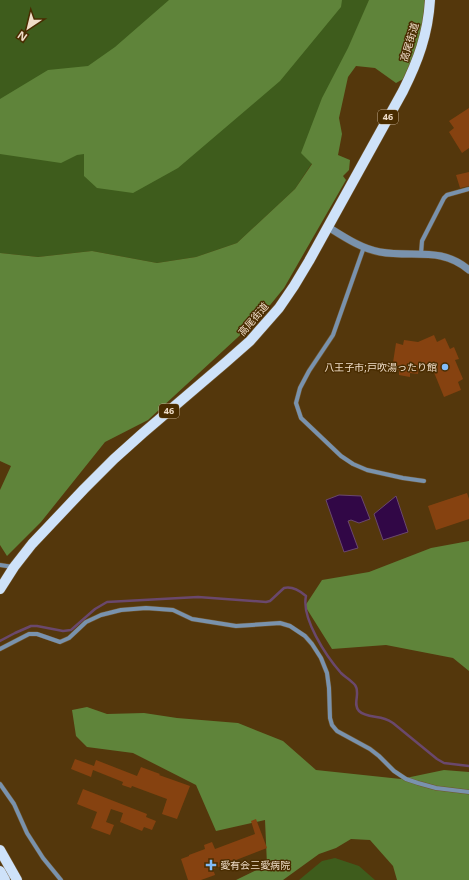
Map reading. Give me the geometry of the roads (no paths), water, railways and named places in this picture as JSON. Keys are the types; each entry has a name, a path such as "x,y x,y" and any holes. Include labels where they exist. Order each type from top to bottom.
{"main road":[{"name":"高尾街道","path":"0,589 14,567 32,544 84,489 143,433 231,359 279,308 309,261 403,91 424,41 430,0"},
{"path":"0,850 17,880"},
{"path":"0,871 5,880"}],"street":[{"path":"421,254 422,241 444,198 447,195 469,188"},
{"path":"328,227 345,238 378,252 393,254 436,255 453,259 469,270"},
{"path":"364,247 333,335 309,371 300,388 296,404 301,418 341,456 353,464 367,470 424,481"},
{"path":"0,565 14,567"},
{"path":"0,649 28,634 37,634 60,642 70,638 86,622 100,615 121,610 146,608 173,610 192,619 236,626 280,623 290,626 305,636 321,658 327,673 330,718 332,725 337,731 370,749 394,771 406,779 436,788 469,792"},
{"path":"0,784 14,804 27,833 43,858 61,880"}],"waterway":[{"path":"0,641 31,626 63,631 71,630 95,609 107,602 198,597 266,602 270,601 284,588 293,588 306,596 305,605 307,615 311,626 328,657 341,673 357,688 356,705 359,711 361,713 382,718 391,722 444,763 469,766"}],"place":[{"name":"八王子市;戸吹湯ったり館","path":"445,367"},
{"name":"愛有会三愛病院","path":"211,865"}]}
